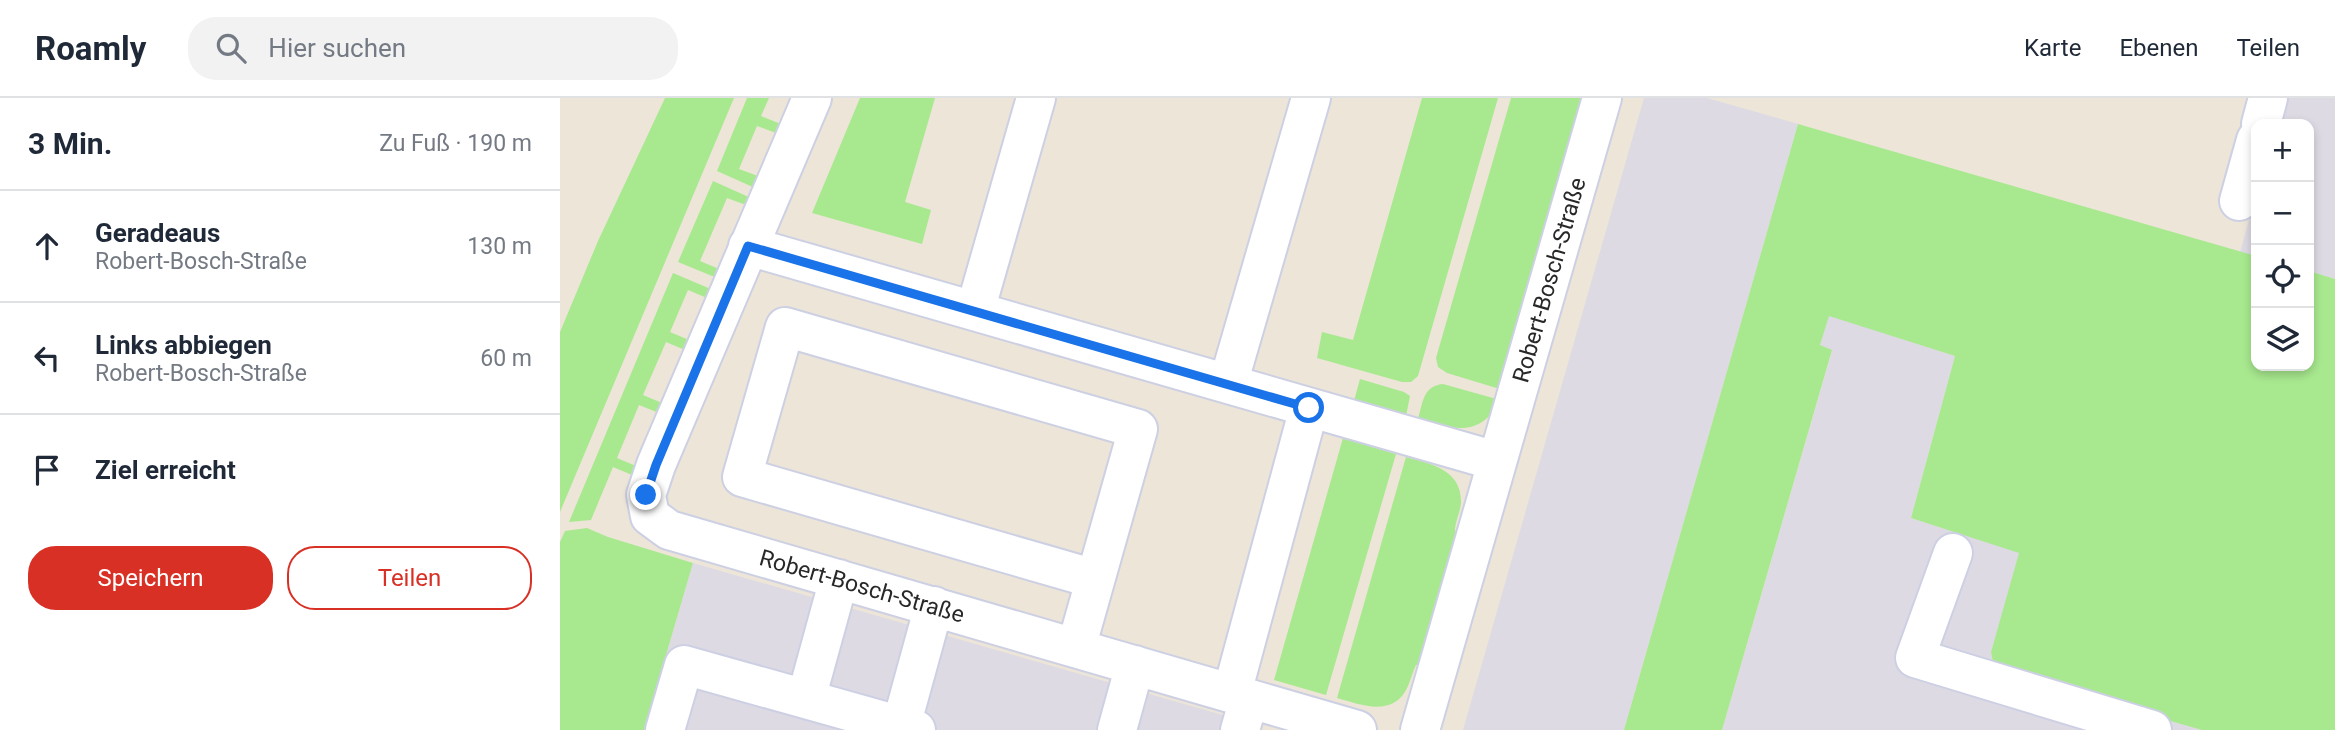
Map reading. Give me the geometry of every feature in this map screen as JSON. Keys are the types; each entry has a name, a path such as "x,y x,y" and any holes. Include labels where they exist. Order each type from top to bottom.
{"street":[{"name":"Robert-Bosch-Straße","path":"812,98 656,465 646,495 650,516 669,530 1135,665 1240,707 1357,730"},
{"path":"975,312 1036,98"},
{"path":"1228,384 1311,98"},
{"name":"Robert-Bosch-Straße","path":"1420,730 1602,98"},
{"path":"2262,119 2268,98"},
{"path":"2239,201 2251,158"},
{"path":"748,246 1496,461"},
{"path":"1076,648 1138,429 785,327 742,477 1095,579"},
{"path":"1240,707 1309,408"},
{"path":"1953,554 1915,658 2152,730"},
{"path":"806,699 839,579"},
{"path":"665,730 684,664 909,728 934,607"},
{"path":"1117,730 1135,665"}],"shaded area":[{"path":"1644,98 1707,98 1798,124 1624,730 1463,730"},
{"path":"2284,98 2335,98 2335,279 2314,273 2314,119 2278,119"},
{"path":"2251,213 2251,255 2240,252"},
{"path":"1828,315 1955,356 1911,518 2020,553 1991,652 1993,662 2005,674 2202,730 1722,730 1832,351 1820,346"},
{"path":"693,563 1261,726 1259,730 644,730"}],"green space":[{"path":"665,98 734,98 560,512 560,332 598,241"},
{"path":"747,98 769,98 761,116 781,124 779,132 776,133 757,126 739,169 758,176 755,188 717,171"},
{"path":"860,98 935,98 905,202 931,210 922,244 812,213"},
{"path":"1422,98 1498,98 1418,376 1411,382 1402,382 1317,358 1322,332 1353,340"},
{"path":"1511,98 1587,98 1503,390 1447,373 1438,367 1436,358"},
{"path":"1798,124 2251,255 2251,371 2314,371 2314,273 2335,279 2335,730 2202,730 2005,674 1993,662 1991,652 2019,553 1911,518 1955,356 1829,316 1820,345 1832,350 1722,730 1624,730"},
{"path":"713,181 751,198 746,205 727,198 700,261 719,269 717,278 678,262"},
{"path":"673,273 713,290 707,298 688,290 670,332 689,340 685,350 666,342 643,395 662,403 659,413 639,405 617,458 636,466 635,474 613,467 591,520 569,522"},
{"path":"1360,379 1410,396 1406,416 1354,401"},
{"path":"1443,384 1500,400 1484,421 1474,426 1453,428 1418,419 1428,391"},
{"path":"1343,438 1396,454 1326,695 1274,680"},
{"path":"1406,457 1444,470 1456,483 1461,503 1455,528 1458,533 1424,665 1416,665 1408,686 1395,702 1386,706 1367,706 1337,698"},
{"path":"587,528 693,563 644,730 560,730 560,542 565,531"}],"route":[{"path":"646,495 656,465 748,246 1309,408"}]}
